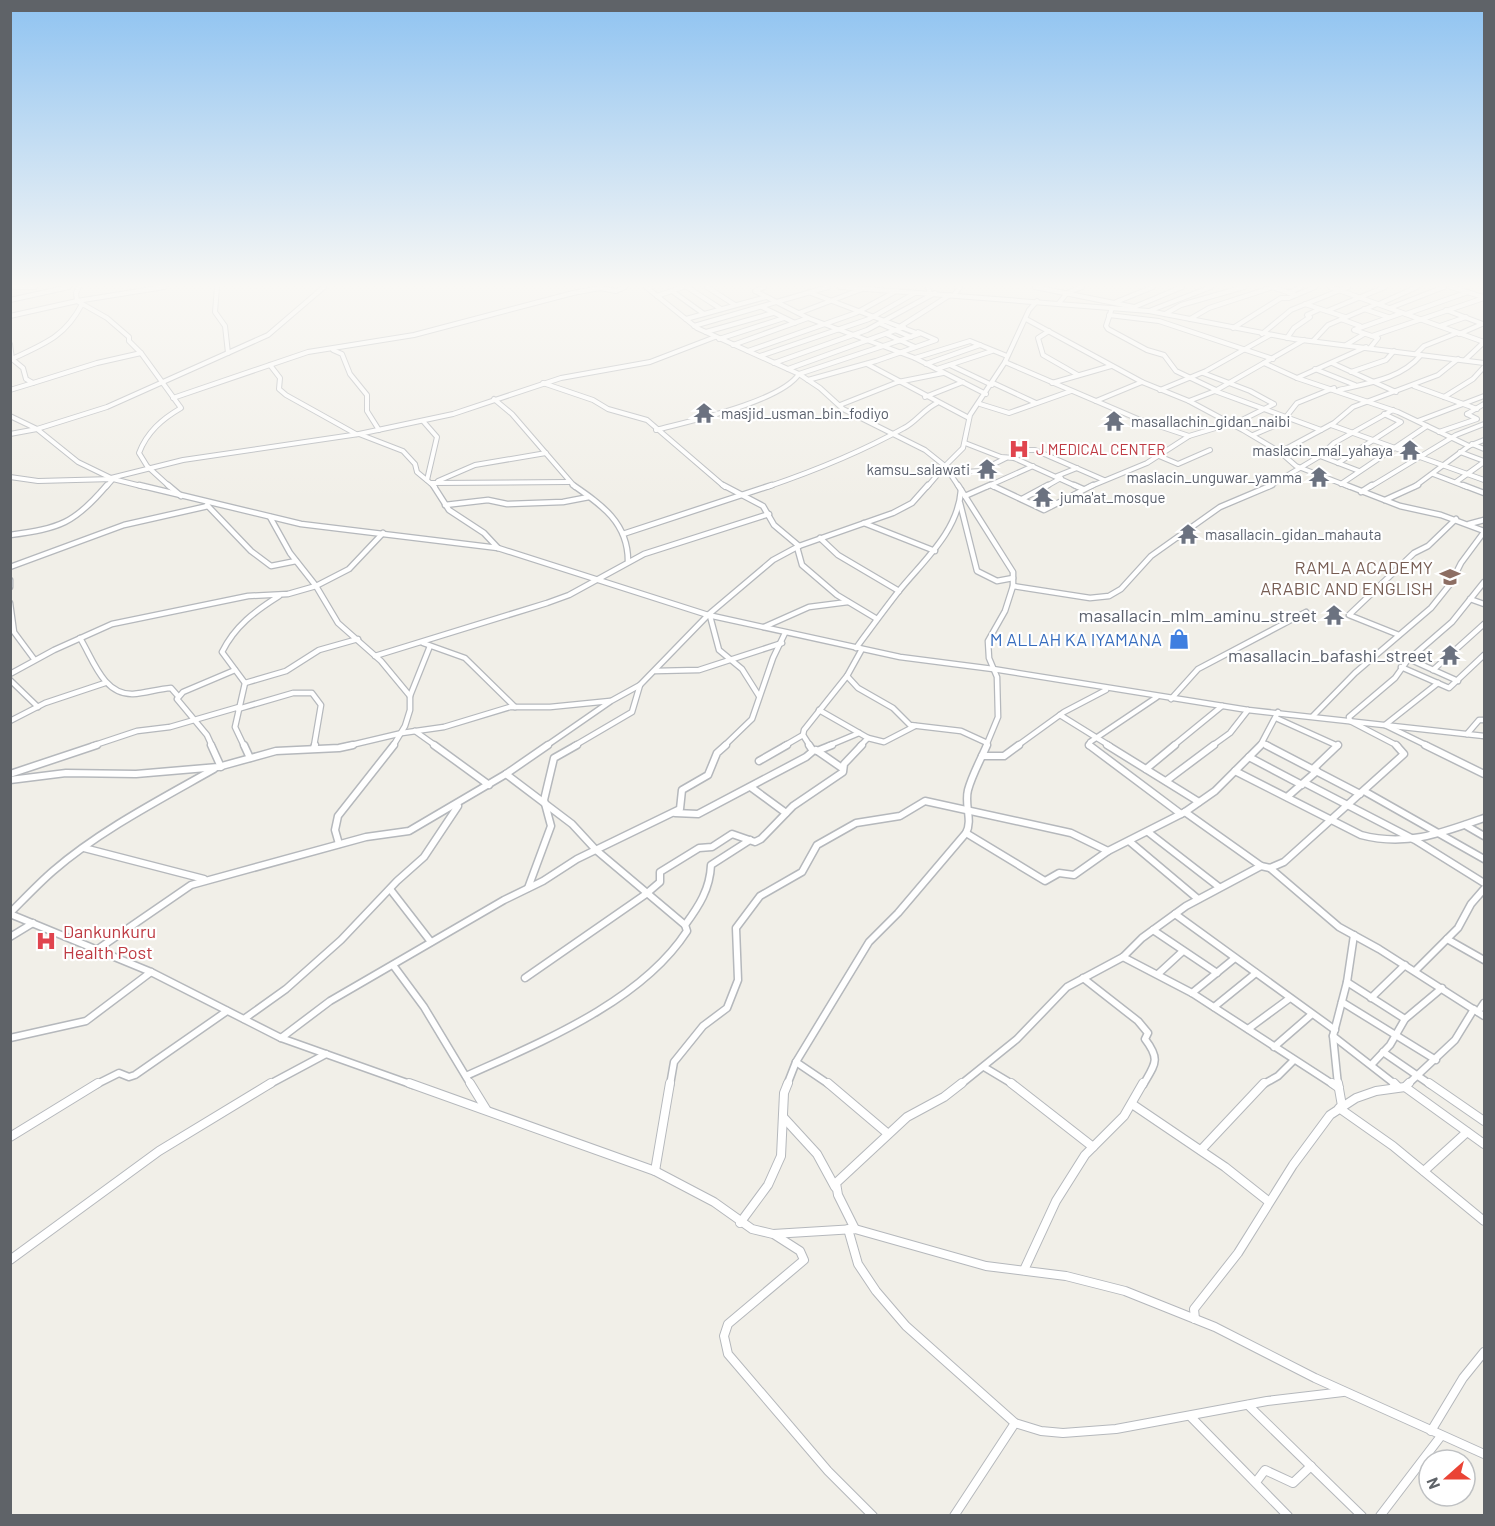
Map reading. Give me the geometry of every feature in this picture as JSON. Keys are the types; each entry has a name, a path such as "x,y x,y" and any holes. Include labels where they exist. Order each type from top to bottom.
{"street":[{"path":"10,390 118,358"},
{"path":"144,358 181,409 162,419 140,447 140,457 147,468 167,482 182,498"},
{"path":"10,434 37,429 106,407 217,358"},
{"path":"173,398 288,358"},
{"path":"344,358 350,374 367,395 367,411 379,430"},
{"path":"10,477 38,482 112,478 147,468 379,430 453,414 543,383 661,358"},
{"path":"740,1223 768,1185 781,1156 784,1092 795,1062 869,942 898,913 966,833 970,825 966,808 968,790 982,756 985,742 998,717 997,677 989,658 988,641 1005,611 1013,586 1013,572 999,547 945,466 925,450 863,421 799,374 763,358"},
{"path":"774,363 788,358"},
{"path":"805,358 811,361"},
{"path":"788,369 819,358"},
{"path":"656,430 693,421 769,394 792,384 799,374 847,358"},
{"path":"808,380 883,358"},
{"path":"915,358 986,394"},
{"path":"927,364 942,358"},
{"path":"952,358 959,362"},
{"path":"937,369 970,358"},
{"path":"1047,358 1078,375"},
{"path":"1097,358 1142,382 1189,401 1232,423 1281,452 1301,468 1361,492 1456,519 1485,532 1461,562 1451,584 1431,608 1355,673 1313,716"},
{"path":"1166,358 1171,367 1189,378 1322,430"},
{"path":"1160,390 1203,373 1229,358"},
{"path":"1189,401 1216,390 1273,358"},
{"path":"1297,378 1343,358"},
{"path":"1351,372 1388,358"},
{"path":"1339,390 1411,367 1416,358"},
{"path":"1444,397 1476,376 1485,365 1452,358"},
{"path":"12,359 23,368 26,379 33,383"},
{"path":"98,949 176,892 206,880 339,844 366,837 409,831 459,804 506,774 611,701 640,685 709,616 773,560 798,547 893,513 912,503 965,443 969,418 980,404 1006,359 1071,391 1138,419 1189,436"},
{"path":"1281,452 1331,425 1343,417 1348,409 1414,386 1438,375 1458,359"},
{"path":"1264,363 1297,378 1334,388 1366,402 1393,410 1451,438 1485,449"},
{"path":"1331,363 1396,392"},
{"path":"270,364 280,378 279,388 286,395 299,400 357,434 408,454 415,461 417,472 431,482 445,505 484,533 498,548"},
{"path":"866,364 925,397 969,418"},
{"path":"950,365 1036,403"},
{"path":"1052,383 1111,366"},
{"path":"1315,369 1355,385"},
{"path":"840,405 898,382 943,373"},
{"path":"991,485 1044,510 1083,489 1159,456 1189,436 1232,423 1274,403 1203,373"},
{"path":"1476,376 1485,378"},
{"path":"925,397 963,382"},
{"path":"1096,401 1142,382"},
{"path":"543,383 579,398 593,400 608,409 647,420 728,489 760,503 774,525 798,547 802,566 849,602 877,619"},
{"path":"1414,386 1477,409"},
{"path":"1252,435 1288,418 1297,403 1334,388"},
{"path":"980,404 1009,413 1071,391"},
{"path":"1418,421 1485,396"},
{"path":"494,399 512,414 569,482 608,509 628,543 628,561"},
{"path":"623,534 809,473 907,427 927,408 937,403"},
{"path":"1438,432 1477,419 1467,414 1485,404"},
{"path":"1013,586 1090,598 1109,596 1121,589 1151,556 1220,507 1272,485 1320,456 1334,443 1393,410"},
{"path":"1338,463 1371,439 1401,422 1384,414"},
{"path":"10,416 37,429 78,462 112,478 182,498 301,524 498,548 709,616 785,633 859,649 1277,715 1313,716 1485,736"},
{"path":"423,421 437,437 431,482"},
{"path":"1361,492 1422,458 1451,438 1485,424"},
{"path":"1331,425 1485,480"},
{"path":"1341,484 1427,426"},
{"path":"1385,500 1420,484 1470,445 1485,440"},
{"path":"965,443 1014,458 1083,489"},
{"path":"1014,458 1027,450 1035,450 1104,480"},
{"path":"1159,456 1178,464 1210,450"},
{"path":"1460,452 1485,461"},
{"path":"431,482 475,465 546,453"},
{"path":"1320,456 1359,471"},
{"path":"951,473 980,471 1007,457"},
{"path":"1456,482 1485,461"},
{"path":"965,496 1033,466"},
{"path":"1022,500 1077,468"},
{"path":"1433,474 1484,496"},
{"path":"10,536 49,529 75,517 84,511 112,478"},
{"path":"431,482 569,482"},
{"path":"961,487 960,503 976,571 992,580 1013,578"},
{"path":"445,505 488,500 507,504 563,502 589,497"},
{"path":"759,761 803,735 819,710 847,676 859,649 877,619 898,591 919,572 935,551 960,503"},
{"path":"207,505 251,551 271,566 296,561"},
{"path":"10,567 124,525 207,505"},
{"path":"375,656 547,603 598,580 628,561 707,531 769,514"},
{"path":"270,517 296,561 316,586 338,623 375,656 410,696"},
{"path":"1400,635 1349,615 1414,554 1436,539 1456,519"},
{"path":"1468,524 1485,520"},
{"path":"864,523 935,551"},
{"path":"10,674 34,659 112,624 248,596 280,595 316,586 349,570 383,533"},
{"path":"820,538 838,555 898,591"},
{"path":"10,580 10,587"},
{"path":"1350,721 1349,717 1398,675 1401,667 1409,659 1452,622 1485,582"},
{"path":"250,758 235,727 244,682 222,652 232,635 252,613 280,595"},
{"path":"1470,599 1485,604"},
{"path":"764,627 803,609 849,602"},
{"path":"10,603 11,627 18,640 34,659"},
{"path":"1171,699 1198,669 1306,612"},
{"path":"709,616 718,650 742,669 759,696"},
{"path":"1433,670 1485,624"},
{"path":"281,1038 330,1001 431,942 596,850 675,813 682,804 682,790 708,775 717,753 752,719 772,658 782,643 785,633"},
{"path":"80,638 92,655 105,683 124,694 171,688 178,696 178,702 207,735 220,767"},
{"path":"244,682 280,673 319,650 358,639"},
{"path":"422,643 465,658 515,707"},
{"path":"655,671 699,670 782,643"},
{"path":"339,844 335,830 338,816 402,733 411,707 410,696 430,646"},
{"path":"1401,667 1449,688 1485,656"},
{"path":"1409,659 1458,681"},
{"path":"178,696 235,670"},
{"path":"847,676 858,688 893,708 906,723 961,731 985,742"},
{"path":"10,680 38,706"},
{"path":"10,721 38,706 105,683"},
{"path":"1385,725 1438,684"},
{"path":"528,888 552,826 544,800 554,758 632,712 640,685"},
{"path":"982,756 1004,756 1060,715 1108,689"},
{"path":"10,774 138,732 195,721 238,708 261,705 296,691 312,693 321,705 314,748"},
{"path":"1157,697 1090,742 1092,750 1261,866 1270,868 1308,903 1354,935 1479,1012"},
{"path":"611,701 550,707 515,707 444,726 339,748 276,751 220,767 162,798 84,848 54,870 10,913 151,972 281,1038 655,1171 714,1202 740,1223 752,1229 773,1234 852,1229 922,1246 986,1266 1066,1276 1125,1291 1195,1319 1345,1392 1485,1454"},
{"path":"1146,769 1222,706"},
{"path":"819,710 868,738 884,742 915,726"},
{"path":"1166,781 1230,733 1248,710"},
{"path":"1060,715 1199,802"},
{"path":"966,833 1045,881 1059,873 1077,874 1108,851 1149,832 1199,802 1263,743 1277,715"},
{"path":"1277,715 1340,746 1304,784 1287,797"},
{"path":"1467,734 1479,720 1485,720"},
{"path":"1270,868 1284,862 1405,752 1350,721"},
{"path":"1385,725 1485,774"},
{"path":"415,731 489,785"},
{"path":"675,813 698,814 752,788 815,750 859,733"},
{"path":"803,735 815,750 842,768"},
{"path":"685,925 699,906 710,880 711,865 750,840 760,839 786,813 843,772 842,768 868,738"},
{"path":"1263,743 1441,833 1485,859"},
{"path":"1249,757 1415,840 1485,883"},
{"path":"10,780 66,773 136,774 220,767"},
{"path":"1235,771 1380,842 1396,844 1415,840 1485,818"},
{"path":"466,1076 583,1019 651,973 684,938 687,931 685,925 596,850 544,800 506,774"},
{"path":"752,788 786,813"},
{"path":"655,1171 674,1062 703,1026 727,1008 738,980 736,928 760,896 802,872 817,844 856,823 900,816 925,801 966,808 1071,833 1108,851"},
{"path":"244,1019 301,979 352,930 419,862 440,837 459,804"},
{"path":"1465,825 1485,836"},
{"path":"1149,832 1219,887"},
{"path":"525,978 646,894 660,882 658,874 660,872 699,848 712,847 737,833 750,840"},
{"path":"1129,841 1198,899"},
{"path":"84,848 206,880"},
{"path":"835,1187 838,1179 887,1133 908,1117 944,1097 984,1067 1017,1039 1067,987 1124,957 1153,930 1198,899 1261,866"},
{"path":"1415,971 1447,939 1485,888"},
{"path":"390,889 431,942"},
{"path":"1174,914 1312,1014 1401,1086 1485,1144"},
{"path":"10,937 33,923"},
{"path":"1153,930 1216,973"},
{"path":"1354,935 1347,982 1334,1033 1340,1107 1485,1221"},
{"path":"1447,939 1485,960"},
{"path":"1158,974 1183,951"},
{"path":"1124,957 1192,993 1338,1089"},
{"path":"1192,993 1235,958"},
{"path":"393,965 424,1007 486,1109"},
{"path":"1371,998 1405,965"},
{"path":"10,1038 87,1021 151,972"},
{"path":"1214,1008 1256,973"},
{"path":"1024,1270 1056,1201 1084,1155 1132,1104 1155,1064 1155,1052 1145,1039 1148,1033 1138,1021 1083,978"},
{"path":"1347,982 1405,1019"},
{"path":"1372,1064 1390,1045 1405,1019 1442,988"},
{"path":"1248,1029 1290,998"},
{"path":"1342,1002 1436,1060"},
{"path":"1195,1319 1194,1309 1204,1300 1245,1243 1289,1168 1329,1115 1340,1107 1401,1086 1420,1076 1485,1003"},
{"path":"10,1137 68,1104 108,1077 119,1073 129,1077 135,1075 227,1011"},
{"path":"1274,1047 1312,1014"},
{"path":"1383,1052 1485,1121"},
{"path":"10,1260 57,1229 136,1167 242,1099 326,1054"},
{"path":"1202,1150 1263,1084 1278,1076 1294,1060"},
{"path":"795,1062 841,1092 887,1133"},
{"path":"984,1067 1024,1091 1093,1147"},
{"path":"1132,1104 1202,1150 1268,1202"},
{"path":"784,1118 817,1154 835,1187 852,1229 858,1264 876,1291 906,1326 1002,1415 1016,1423 1041,1431 1063,1433 1116,1429 1248,1405 1345,1392"},
{"path":"1424,1171 1467,1132"},
{"path":"773,1234 800,1251 804,1260 728,1324 724,1336 728,1354 828,1472 873,1515"},
{"path":"1431,1431 1462,1378 1485,1352"},
{"path":"1248,1405 1362,1515"},
{"path":"1190,1416 1288,1515"},
{"path":"954,1515 1016,1423"},
{"path":"1380,1515 1441,1436"},
{"path":"1256,1482 1264,1470 1293,1483 1311,1466"}],"place":[{"name":"masjid_usman_bin_fodiyo","path":"704,413"},
{"name":"masallachin_gidan_naibi","path":"1114,421"},
{"name":"J MEDICAL CENTER","path":"1019,449"},
{"name":"maslacin_mal_yahaya","path":"1410,450"},
{"name":"kamsu_salawati","path":"987,469"},
{"name":"maslacin_unguwar_yamma","path":"1319,477"},
{"name":"juma'at_mosque","path":"1043,497"},
{"name":"masallacin_gidan_mahauta","path":"1188,534"},
{"name":"RAMLA ACADEMY ARABIC AND ENGLISH","path":"1450,577"},
{"name":"masallacin_mlm_aminu_street","path":"1334,615"},
{"name":"M ALLAH KA IYAMANA","path":"1179,639"},
{"name":"masallacin_bafashi_street","path":"1450,655"},
{"name":"Dankunkuru Health Post","path":"46,941"}]}
